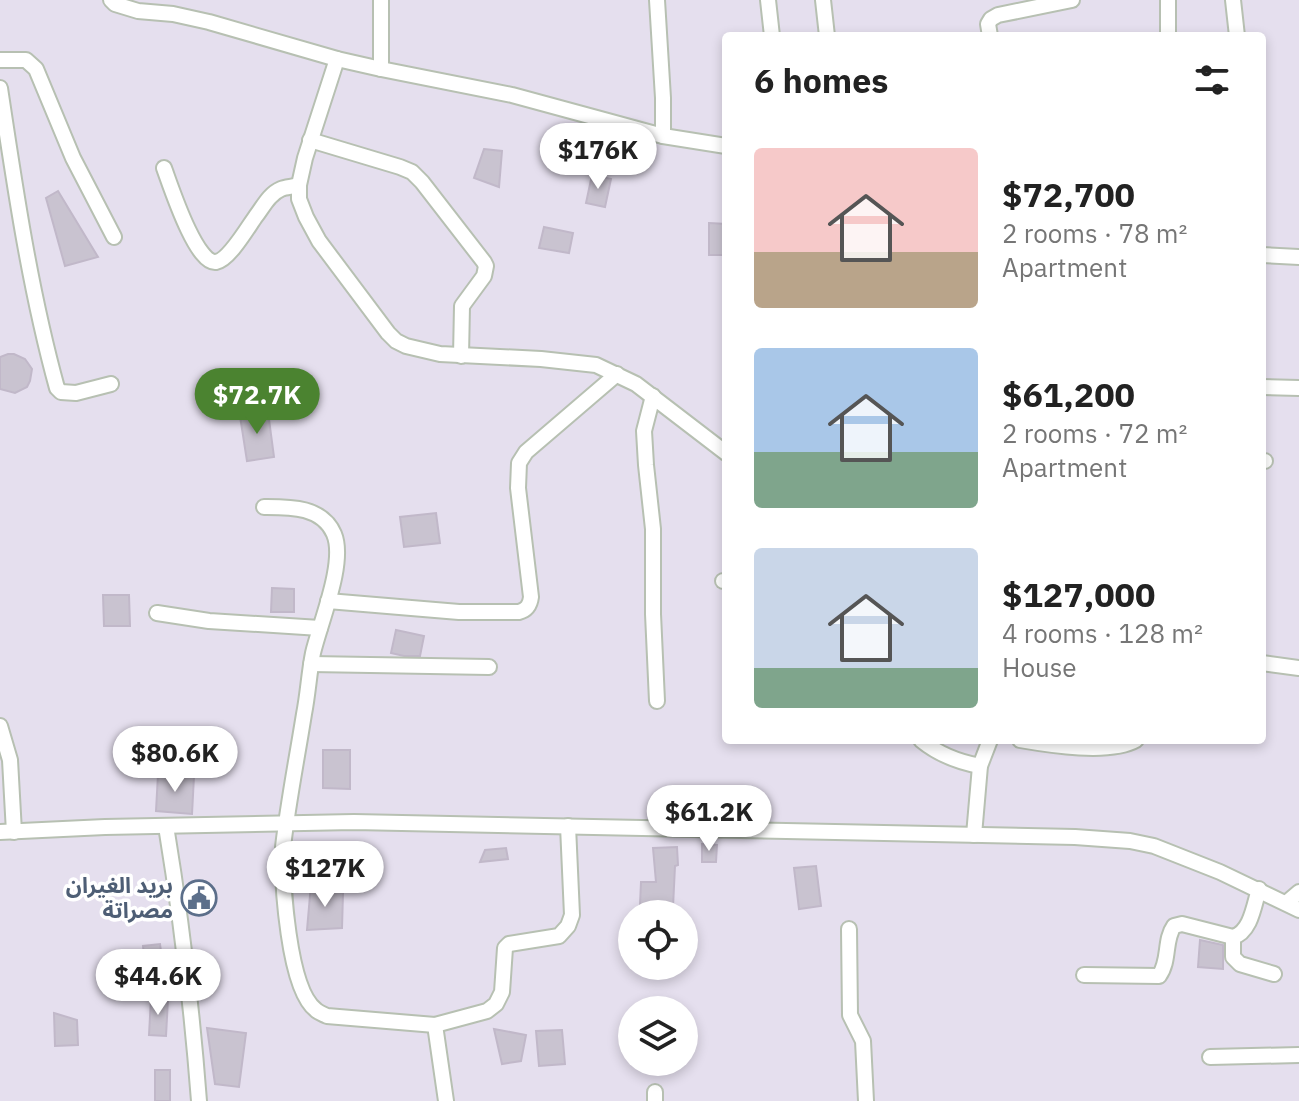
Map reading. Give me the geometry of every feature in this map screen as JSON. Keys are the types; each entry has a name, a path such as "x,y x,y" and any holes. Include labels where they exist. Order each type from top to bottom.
{"street":[{"path":"111,0 138,11 173,7 209,22 337,59 525,97 663,136 722,145"},
{"path":"381,0 381,69"},
{"path":"657,0 663,136"},
{"path":"768,0 772,32"},
{"path":"823,0 827,32"},
{"path":"989,32 988,24 998,15 1072,0"},
{"path":"1168,0 1168,32"},
{"path":"1233,0 1237,32"},
{"path":"337,59 310,140 299,185 299,199 311,228 388,333 396,341 416,349 461,356 596,365 653,396 722,450"},
{"path":"0,60 26,60 36,69 73,158 114,237"},
{"path":"0,88 17,201 57,388 61,392 76,393 111,384"},
{"path":"310,140 412,172 484,262 484,276 462,306 461,356"},
{"path":"164,168 180,211 203,256 210,262 229,254 269,197 279,189 299,185"},
{"path":"1266,255 1299,257"},
{"path":"328,601 459,612 525,611 531,597 518,488 519,463 526,452 617,374"},
{"path":"1266,387 1299,388"},
{"path":"653,396 644,431 653,529 657,701"},
{"path":"264,507 299,508 312,512 333,531 337,544 328,601 311,664 285,823 282,876 292,953 306,998 314,1010 327,1016 435,1025 487,1011 496,1004 502,992 505,948 509,944 559,936 572,915 568,826"},
{"path":"157,613 209,621 320,628"},
{"path":"311,664 489,667"},
{"path":"1266,664 1299,668"},
{"path":"0,726 10,760 7,832 409,822 1075,837 1142,843 1167,850 1293,906 1299,892"},
{"path":"928,744 947,756 980,766"},
{"path":"974,835 980,766 988,744"},
{"path":"1051,744 1109,748 1127,744"},
{"path":"166,826 192,1012 199,1101"},
{"path":"1084,975 1159,976 1174,926 1178,924 1239,936 1246,930 1259,889"},
{"path":"849,929 850,1015 863,1041 866,1101"},
{"path":"1233,937 1233,957 1240,964 1274,974"},
{"path":"435,1025 446,1101"},
{"path":"1210,1057 1299,1055"}],"building":[{"path":"567,131 579,135 572,159 560,155"},
{"path":"484,149 502,151 499,187 474,178"},
{"path":"592,175 611,179 605,207 586,203"},
{"path":"58,191 98,257 65,266 46,198"},
{"path":"709,223 722,224 722,255 709,255"},
{"path":"544,227 573,233 569,253 539,248"},
{"path":"8,354 25,359 32,369 27,387 15,393 0,389 0,357"},
{"path":"268,412 274,457 247,461 240,416"},
{"path":"436,513 440,543 404,547 400,517"},
{"path":"272,588 294,589 294,612 271,612"},
{"path":"103,595 129,595 130,626 104,626"},
{"path":"396,630 424,636 420,656 391,653"},
{"path":"323,750 350,750 350,789 323,788"},
{"path":"158,774 194,776 192,814 156,811"},
{"path":"702,844 717,845 716,862 702,862"},
{"path":"677,847 673,900 640,900 641,882 656,882 653,848"},
{"path":"506,848 508,859 480,862 485,850"},
{"path":"816,866 821,906 799,909 794,868"},
{"path":"311,884 343,893 342,928 307,930"},
{"path":"1200,940 1223,945 1223,969 1198,967"},
{"path":"160,944 164,974 146,976 143,946"},
{"path":"151,998 168,999 166,1036 149,1035"},
{"path":"54,1013 77,1020 78,1045 55,1046"},
{"path":"207,1028 246,1033 239,1087 215,1084"},
{"path":"494,1029 526,1035 521,1061 502,1064"},
{"path":"562,1030 565,1064 539,1066 536,1031"},
{"path":"155,1070 170,1070 170,1101 155,1101"}],"place":[{"name":"بريد الغيران مصراتة","path":"199,898"}]}
